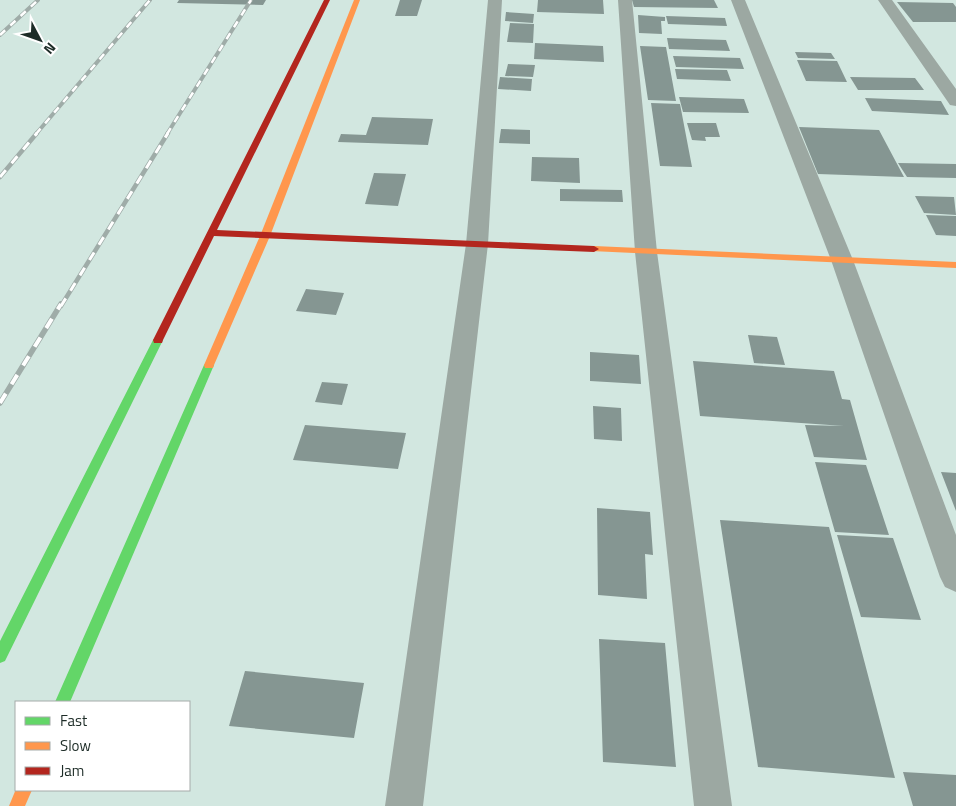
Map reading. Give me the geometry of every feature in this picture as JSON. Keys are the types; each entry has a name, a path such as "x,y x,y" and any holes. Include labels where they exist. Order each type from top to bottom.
{"street":[{"path":"0,656 327,0"},
{"path":"62,701 265,236 357,0"},
{"path":"404,806 477,244 494,0"},
{"path":"625,0 646,252 713,806"},
{"path":"738,0 842,260 956,577"},
{"path":"885,0 956,101"},
{"path":"211,233 956,266"},
{"path":"18,806 24,791"}],"building":[{"path":"179,0 266,0 263,5 177,3"},
{"path":"400,0 422,0 417,16 395,16"},
{"path":"538,0 603,0 604,14 537,12"},
{"path":"632,0 714,0 718,8 634,7"},
{"path":"897,2 953,3 956,7 956,22 913,22"},
{"path":"506,12 534,14 533,23 505,21"},
{"path":"638,15 665,17 665,21 661,21 662,34 639,33"},
{"path":"666,16 725,18 727,26 668,24"},
{"path":"510,23 534,24 533,43 507,42"},
{"path":"667,38 726,40 730,51 669,49"},
{"path":"535,43 603,46 604,62 534,59"},
{"path":"640,46 666,47 676,101 648,100"},
{"path":"795,52 831,53 835,59 798,58"},
{"path":"673,56 740,58 744,69 676,67"},
{"path":"797,60 837,61 847,82 806,81"},
{"path":"508,64 535,65 533,77 505,76"},
{"path":"675,69 727,70 731,81 677,79"},
{"path":"500,77 532,79 531,91 498,89"},
{"path":"850,77 915,78 924,90 858,90"},
{"path":"679,97 744,99 749,113 683,112"},
{"path":"865,98 941,101 949,115 872,111"},
{"path":"651,103 680,104 692,167 660,166"},
{"path":"372,117 433,119 428,145 338,142 341,134 366,135"},
{"path":"687,123 716,123 720,137 705,137 706,141 692,140"},
{"path":"799,127 879,130 904,177 818,174"},
{"path":"501,129 530,130 530,144 499,143"},
{"path":"532,157 579,158 580,183 531,181"},
{"path":"898,163 956,164 956,178 907,177"},
{"path":"374,173 406,174 398,206 365,204"},
{"path":"560,189 622,190 623,202 560,201"},
{"path":"915,196 954,197 956,215 924,213"},
{"path":"926,215 956,216 956,236 936,235"},
{"path":"306,289 344,293 336,315 296,311"},
{"path":"748,335 777,337 785,365 754,363"},
{"path":"590,352 639,355 641,384 590,381"},
{"path":"693,361 834,371 842,399 850,400 867,460 814,457 805,425 844,426 700,416"},
{"path":"322,382 348,384 342,405 315,402"},
{"path":"593,406 621,408 622,441 594,439"},
{"path":"305,425 406,433 398,469 293,460"},
{"path":"815,462 866,465 889,535 835,532"},
{"path":"941,472 956,473 956,511"},
{"path":"597,508 650,512 653,555 645,554 647,599 598,595"},
{"path":"720,520 829,527 895,778 758,767"},
{"path":"837,535 893,538 921,620 861,617"},
{"path":"599,639 665,643 676,767 603,762"},
{"path":"245,671 364,683 354,738 229,726"},
{"path":"903,772 956,775 956,806 913,806"}],"railway":[{"path":"0,35 38,0"},
{"path":"36,134 150,0"},
{"path":"167,134 251,0"},
{"path":"0,177 37,133"},
{"path":"61,306 168,133"},
{"path":"0,403 61,304"}],"traffic: fast":[{"path":"0,656 158,340"},
{"path":"62,701 209,365"}],"traffic: slow":[{"path":"209,365 265,236 357,0"},
{"path":"594,249 956,265"},
{"path":"17,806 24,791"}],"traffic: jam":[{"path":"158,340 327,0"},
{"path":"211,233 594,249"}]}
